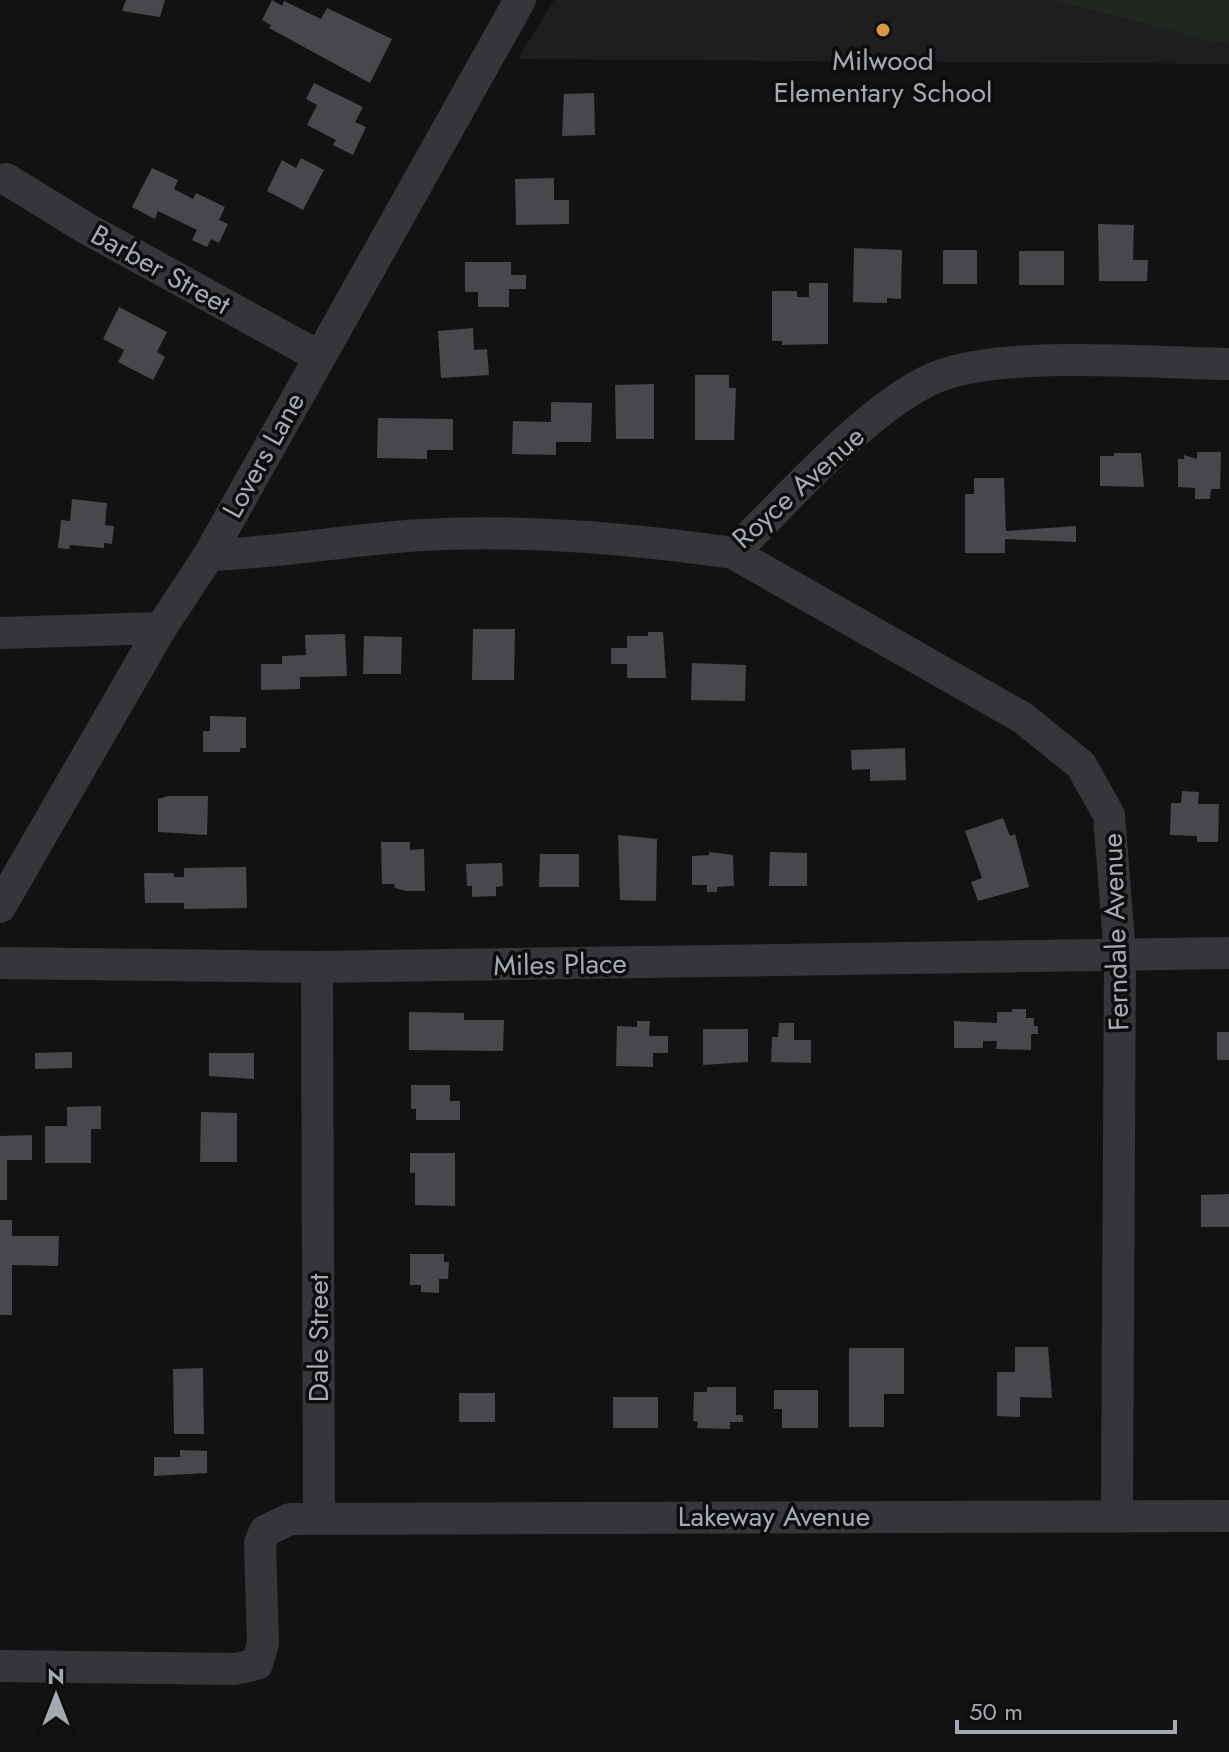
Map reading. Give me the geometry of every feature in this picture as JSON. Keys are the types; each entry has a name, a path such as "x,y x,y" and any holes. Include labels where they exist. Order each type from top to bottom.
{"street":[{"name":"Lovers Lane","path":"4,889 161,628 209,555 520,0"},
{"name":"Barber Street","path":"6,179 84,227 318,356"},
{"name":"Royce Avenue","path":"209,555 253,554 419,535 496,532 649,541 733,553 876,416 910,390 941,375 1035,362 1229,364"},
{"name":"Ferndale Avenue","path":"733,553 1023,718 1081,765 1109,815 1120,955 1117,1515"},
{"path":"0,633 161,628"},
{"name":"Miles Place","path":"0,963 317,967 1229,953"},
{"name":"Dale Street","path":"317,967 319,1516"},
{"path":"0,1666 235,1669 257,1664 263,1643 260,1543 265,1531 290,1519 319,1516"},
{"name":"Lakeway Avenue","path":"319,1516 1229,1516"}],"shaded area":[{"name":"Milwood Elementary School","path":"554,0 1229,0 1229,64 518,59"},
{"path":"1054,0 1229,0 1229,41 1218,43"}],"building":[{"path":"126,0 165,0 160,17 122,11"},
{"path":"272,0 282,6 284,1 321,19 327,8 392,39 370,83 269,28 271,25 262,20"},
{"path":"314,83 363,107 355,122 366,127 353,155 333,145 336,140 307,125 317,105 306,99"},
{"path":"594,93 595,135 562,136 564,94"},
{"path":"301,158 324,170 303,210 267,191 282,160 296,168"},
{"path":"152,168 178,180 174,189 193,199 196,193 225,207 219,220 228,224 219,243 211,239 207,247 192,240 197,230 158,211 155,219 132,207"},
{"path":"554,178 554,200 569,200 569,224 516,225 515,179"},
{"path":"1098,224 1134,225 1133,260 1148,260 1147,281 1099,281"},
{"path":"854,248 902,250 901,299 887,298 887,303 853,302"},
{"path":"943,250 977,250 977,284 943,284"},
{"path":"1019,251 1064,251 1064,285 1019,285"},
{"path":"465,262 511,262 511,275 526,275 526,289 509,289 509,307 478,307 478,292 465,292"},
{"path":"809,283 828,283 828,344 782,345 782,341 772,341 772,291 797,291 797,297 809,297"},
{"path":"119,307 167,332 157,352 165,357 153,380 118,362 124,350 103,339"},
{"path":"473,328 474,350 487,349 489,375 441,378 438,331"},
{"path":"695,375 729,375 729,388 736,388 734,440 695,440"},
{"path":"654,384 654,439 616,439 615,385"},
{"path":"551,402 592,403 591,442 556,442 556,455 512,454 513,421 551,422"},
{"path":"378,418 453,419 453,450 427,450 427,459 377,458"},
{"path":"1197,452 1221,452 1220,489 1211,489 1210,499 1195,499 1195,488 1178,487 1178,459 1184,459 1184,455 1197,459"},
{"path":"1114,453 1141,453 1144,487 1100,486 1100,456 1114,456"},
{"path":"974,478 1004,478 1006,531 1076,526 1076,542 1005,539 1005,553 965,553 965,494 974,494"},
{"path":"72,499 107,503 105,525 114,526 112,544 104,543 104,548 70,545 69,549 58,548 61,520 70,521"},
{"path":"473,629 515,629 514,680 472,680"},
{"path":"648,632 663,632 666,678 627,678 627,664 611,664 611,648 627,648 627,636 648,636"},
{"path":"345,634 347,676 300,677 300,689 261,690 261,664 282,664 282,656 306,655 305,635"},
{"path":"364,636 402,637 401,674 363,674"},
{"path":"692,663 746,665 745,701 691,700"},
{"path":"210,716 246,717 246,748 240,748 240,752 203,752 203,731 210,731"},
{"path":"905,748 906,780 870,781 870,769 852,770 851,750"},
{"path":"1182,791 1199,792 1198,804 1219,804 1218,842 1197,842 1197,836 1170,835 1171,803 1181,803"},
{"path":"208,796 207,835 158,832 158,799"},
{"path":"1003,818 1010,836 1015,834 1029,887 978,901 971,882 982,878 965,831"},
{"path":"618,835 657,839 656,901 620,900"},
{"path":"381,842 410,842 410,850 424,849 425,891 406,891 395,888 394,884 382,884"},
{"path":"709,852 733,855 734,886 717,887 717,892 707,892 707,885 692,885 692,856 709,855"},
{"path":"770,852 807,853 807,886 769,886"},
{"path":"540,854 579,854 579,887 539,887"},
{"path":"502,863 503,886 496,887 496,896 472,897 472,886 467,886 466,864"},
{"path":"246,867 247,908 184,909 184,903 145,903 144,873 174,873 174,877 184,877 184,868"},
{"path":"1012,1009 1026,1009 1026,1018 1034,1018 1034,1026 1038,1026 1038,1034 1031,1034 1031,1050 996,1049 997,1041 983,1041 983,1048 954,1048 954,1021 997,1023 997,1012 1012,1012"},
{"path":"409,1012 464,1013 464,1020 504,1020 503,1051 409,1050"},
{"path":"637,1021 650,1021 649,1036 668,1036 668,1053 653,1053 653,1067 616,1066 617,1026 637,1027"},
{"path":"779,1023 794,1023 794,1040 811,1040 811,1063 771,1062 772,1037 778,1037"},
{"path":"703,1029 748,1029 748,1062 703,1065"},
{"path":"1217,1032 1229,1032 1229,1060 1217,1060"},
{"path":"72,1052 72,1068 35,1069 35,1053"},
{"path":"209,1053 254,1053 254,1079 209,1076"},
{"path":"411,1085 450,1085 450,1101 460,1101 460,1120 416,1120 416,1109 411,1109"},
{"path":"101,1106 101,1129 91,1129 91,1163 45,1163 45,1126 67,1126 67,1107"},
{"path":"201,1112 237,1113 237,1162 200,1162"},
{"path":"32,1135 32,1160 7,1160 7,1200 0,1200 0,1136"},
{"path":"410,1153 455,1153 455,1206 415,1205 415,1173 410,1173"},
{"path":"1229,1194 1229,1227 1201,1227 1201,1195"},
{"path":"0,1220 12,1220 12,1236 59,1236 58,1266 12,1265 12,1315 0,1315"},
{"path":"410,1254 444,1254 444,1262 449,1262 448,1279 439,1279 439,1293 421,1292 421,1285 410,1285"},
{"path":"1015,1347 1048,1347 1052,1398 1020,1397 1020,1417 997,1416 997,1372 1015,1372"},
{"path":"849,1348 904,1348 904,1394 884,1394 884,1427 849,1427"},
{"path":"203,1368 204,1434 174,1434 173,1369"},
{"path":"707,1387 736,1387 736,1415 743,1415 743,1422 730,1422 730,1429 697,1428 698,1422 693,1421 694,1392 707,1392"},
{"path":"774,1390 818,1390 818,1428 782,1428 782,1409 774,1409"},
{"path":"459,1393 495,1393 495,1422 459,1422"},
{"path":"613,1397 658,1397 658,1428 613,1428"},
{"path":"180,1450 207,1451 207,1473 154,1476 154,1457 180,1457"}],"place":[{"name":"Milwood Elementary School","path":"883,30"}]}
